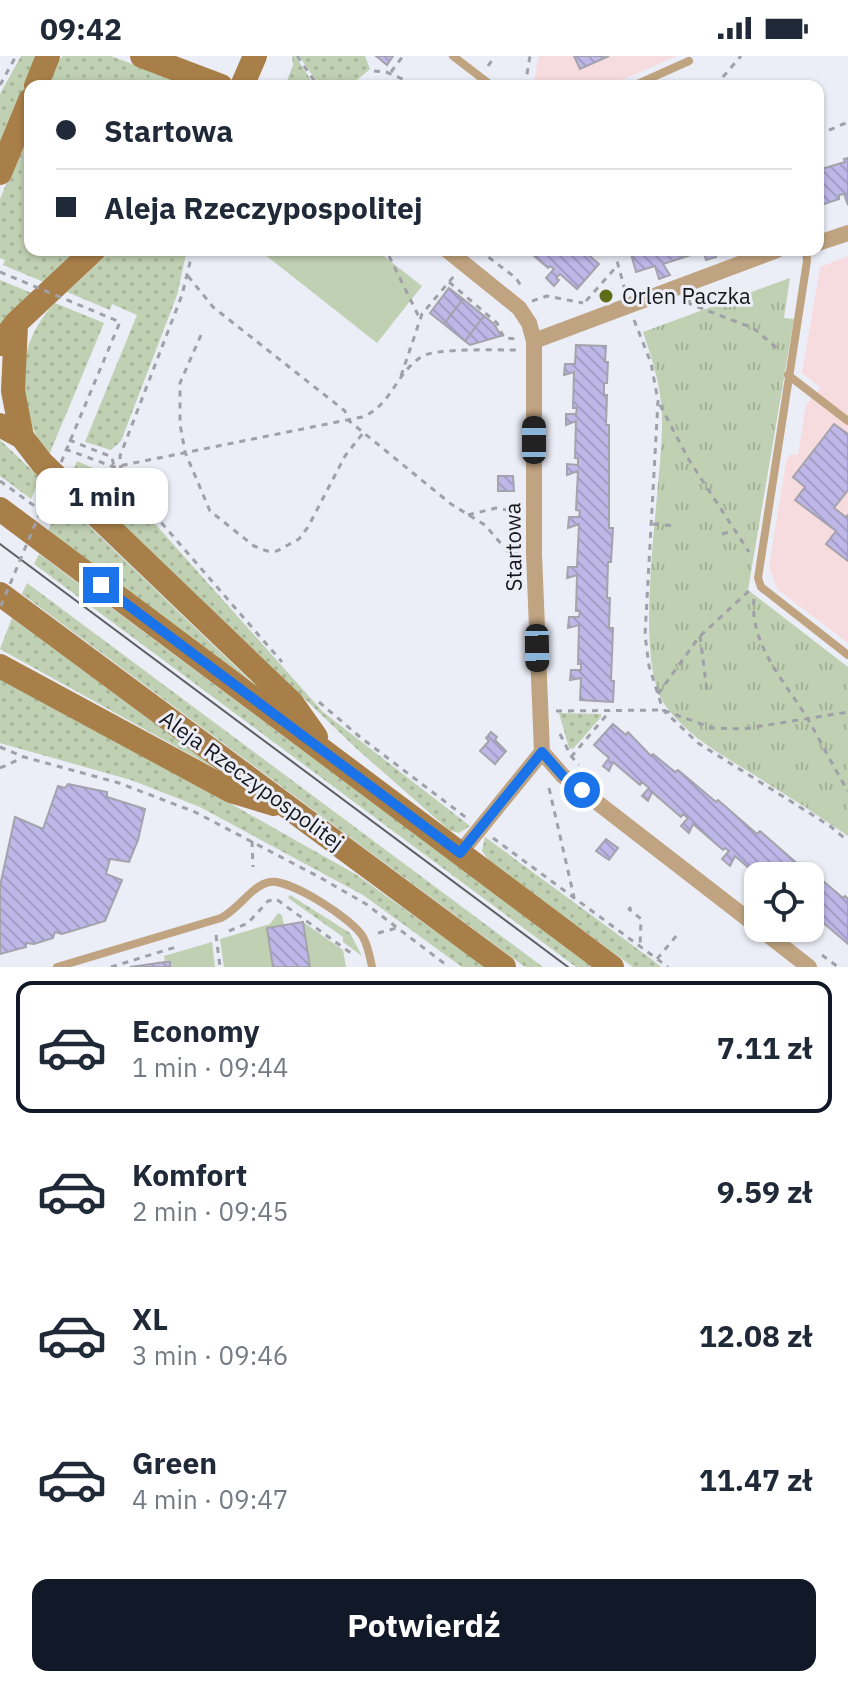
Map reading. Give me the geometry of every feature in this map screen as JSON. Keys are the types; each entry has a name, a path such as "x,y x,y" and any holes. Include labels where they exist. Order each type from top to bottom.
{"main road":[{"path":"38,80 48,56"},
{"path":"142,56 205,80"},
{"path":"245,80 255,56"},
{"path":"0,173 24,115"},
{"path":"0,344 16,323 88,256"},
{"path":"16,323 13,391 22,437"},
{"path":"0,425 22,437 42,463 292,703 329,755"},
{"path":"0,509 612,967"},
{"name":"Aleja Rzeczypospolitej","path":"0,594 504,967"},
{"path":"0,666 231,791 292,809"}],"street":[{"path":"824,241 848,233"},
{"name":"Startowa","path":"454,256 519,308 529,323 534,342 534,554 547,711 542,752"},
{"path":"534,342 761,256"},
{"path":"460,853 542,752 563,776 744,916"},
{"path":"777,942 809,967"}],"lane":[{"path":"453,56 484,80"},
{"path":"646,80 689,61"},
{"path":"807,256 756,588 848,655"},
{"path":"788,375 848,421"},
{"path":"57,967 221,918 234,911 255,889 271,882 292,886 352,923 363,937 372,967"}],"path":[{"path":"0,85 16,56"},
{"path":"297,56 314,80"},
{"path":"390,74 403,56"},
{"path":"526,80 530,56"},
{"path":"720,80 741,56"},
{"path":"374,71 404,80"},
{"path":"824,132 848,122"},
{"path":"114,467 182,295 192,256"},
{"path":"389,256 420,319"},
{"path":"616,256 627,298"},
{"path":"402,378 401,373 420,319 464,264"},
{"path":"578,311 618,265"},
{"path":"0,272 120,322 0,608"},
{"path":"188,275 213,307 345,411 348,420 468,515 485,525 509,553 534,554"},
{"path":"449,282 497,323 504,338 534,342"},
{"path":"684,285 690,304 753,328 766,336 790,363"},
{"path":"519,308 547,296 594,305"},
{"path":"632,314 651,363 658,401 645,635 649,666 663,710 698,743 830,826 848,841"},
{"path":"201,335 180,383 179,414 185,452 210,511 254,546 277,551 299,539 345,456 364,432"},
{"path":"65,449 114,467 348,420 372,413 412,364 430,353 534,342"},
{"path":"658,401 689,460 759,566"},
{"path":"69,440 112,457 114,467 127,483 287,667"},
{"path":"0,481 40,510"},
{"path":"468,515 496,508 534,514"},
{"path":"653,524 676,526"},
{"path":"722,534 735,530"},
{"path":"658,694 700,636 756,588"},
{"path":"756,588 753,608 758,633 770,660 848,791"},
{"path":"700,636 707,691"},
{"path":"317,700 360,737 668,967"},
{"path":"584,770 571,756 547,711 663,710 712,728 743,729 848,712"},
{"path":"571,756 610,711"},
{"path":"0,747 24,757 119,783 195,812 366,904 449,967"},
{"path":"2,766 24,757"},
{"path":"548,782 574,898"},
{"path":"252,841 253,867"},
{"path":"220,967 216,935 248,923 272,899 285,904 359,961"},
{"path":"631,907 629,909 641,919 640,947"},
{"path":"363,937 397,928"},
{"path":"657,959 677,935"},
{"path":"111,967 186,944"}],"shaded area":[{"path":"539,56 677,56 622,80 534,80"},
{"path":"848,256 848,643 777,589 769,567 786,462 789,455 798,454 806,404 821,388 802,373 820,267"}],"green space":[{"path":"21,56 38,56 28,80 24,80 24,89 0,145 0,94"},
{"path":"63,56 111,56 175,80 50,80"},
{"path":"292,56 295,56 311,80 287,80 293,65"},
{"path":"299,56 365,56 370,69 357,80 316,80"},
{"path":"24,141 24,256 75,256 46,283 3,265 5,260 0,258 0,199"},
{"path":"106,256 186,256 177,295 121,441 111,450 85,442 137,315 112,304 110,310 67,292"},
{"path":"267,256 384,256 422,286 377,343"},
{"path":"790,278 784,318 794,319 748,590 848,667 848,836 716,751 683,726 665,705 655,681 650,648 651,566 662,415 658,383 643,332"},
{"path":"0,280 34,294 0,331"},
{"path":"55,303 104,323 49,455 29,418 23,378 31,338"},
{"path":"0,440 40,478 31,499 0,476"},
{"path":"77,461 106,474 123,488 323,712 470,826 459,833 449,830 357,749 71,475"},
{"path":"61,499 262,692 48,531"},
{"path":"39,554 593,967 576,967 34,564"},
{"path":"27,583 543,967 525,967 22,594"},
{"path":"12,618 220,771 0,649"},
{"path":"0,679 180,775 357,875 485,967 462,967 363,895 200,807 131,780 0,743"},
{"path":"559,713 601,714 601,717 573,749 569,748"},
{"path":"485,837 661,967 633,967 490,862 482,851"},
{"path":"290,895 350,933 362,956 343,942 343,937 288,898"},
{"path":"278,913 282,915 284,925 267,928 273,967 224,967 220,939 270,924"},
{"path":"303,922 343,950 346,967 310,967"},
{"path":"212,942 215,967 170,967 169,962 165,962 164,956"}],"building":[{"path":"376,56 393,56 387,65"},
{"path":"574,56 609,56 580,69"},
{"path":"848,158 848,205 844,194 824,204 824,168 845,162 844,159"},
{"path":"534,256 590,256 599,264 577,289 560,274 554,286 546,278 554,269 548,268"},
{"path":"632,256 688,256 663,264 670,275 659,279 655,266 636,272"},
{"path":"449,288 463,299 444,324 430,313"},
{"path":"611,289 614,295 604,300 601,294"},
{"path":"463,299 484,316 465,341 444,324"},
{"path":"484,316 494,324 501,336 470,345 465,341"},
{"path":"576,345 606,346 605,362 608,362 604,395 607,395 606,425 609,425 609,528 613,528 607,598 610,598 609,628 613,628 613,702 580,700 581,678 570,680 571,670 581,670 581,664 578,664 579,625 568,628 569,617 579,617 580,611 576,611 577,575 567,578 568,567 577,567 579,524 568,528 569,517 579,517 580,511 576,510 578,471 567,475 567,464 578,465 578,458 575,458 576,421 566,425 566,414 576,414 577,408 573,408 574,372 564,375 565,364 575,364"},
{"path":"834,424 848,434 848,490 834,508 846,517 848,515 848,561 826,544 836,531 795,500 805,487 793,477"},
{"path":"498,476 513,476 514,491 498,491"},
{"path":"613,724 626,735 628,732 651,756 653,754 675,772 678,770 757,834 760,831 795,862 744,864 735,856 730,866 722,859 729,851 723,850 693,824 689,833 681,826 688,818 683,814 681,817 652,792 648,801 642,796 649,788 642,782 640,785 613,762 609,771 603,766 609,758 594,745"},
{"path":"491,732 506,751 495,764 480,751 489,741 486,738"},
{"path":"68,784 107,792 107,797 145,809 129,862 110,859 106,874 122,880 105,921 62,934 55,932 53,938 34,944 26,943 26,947 0,954 0,886 15,817 43,829 58,786 65,788"},
{"path":"606,839 618,848 609,860 596,851"},
{"path":"824,882 848,899 848,944 824,923"},
{"path":"303,922 310,967 273,967 267,928"},
{"path":"170,962 170,967 130,967"}],"tram line":[{"path":"0,544 568,967"}],"place":[{"name":"Orlen Paczka","path":"606,296"}],"route":[{"path":"101,585 460,853 542,752 563,776 582,790"}]}
